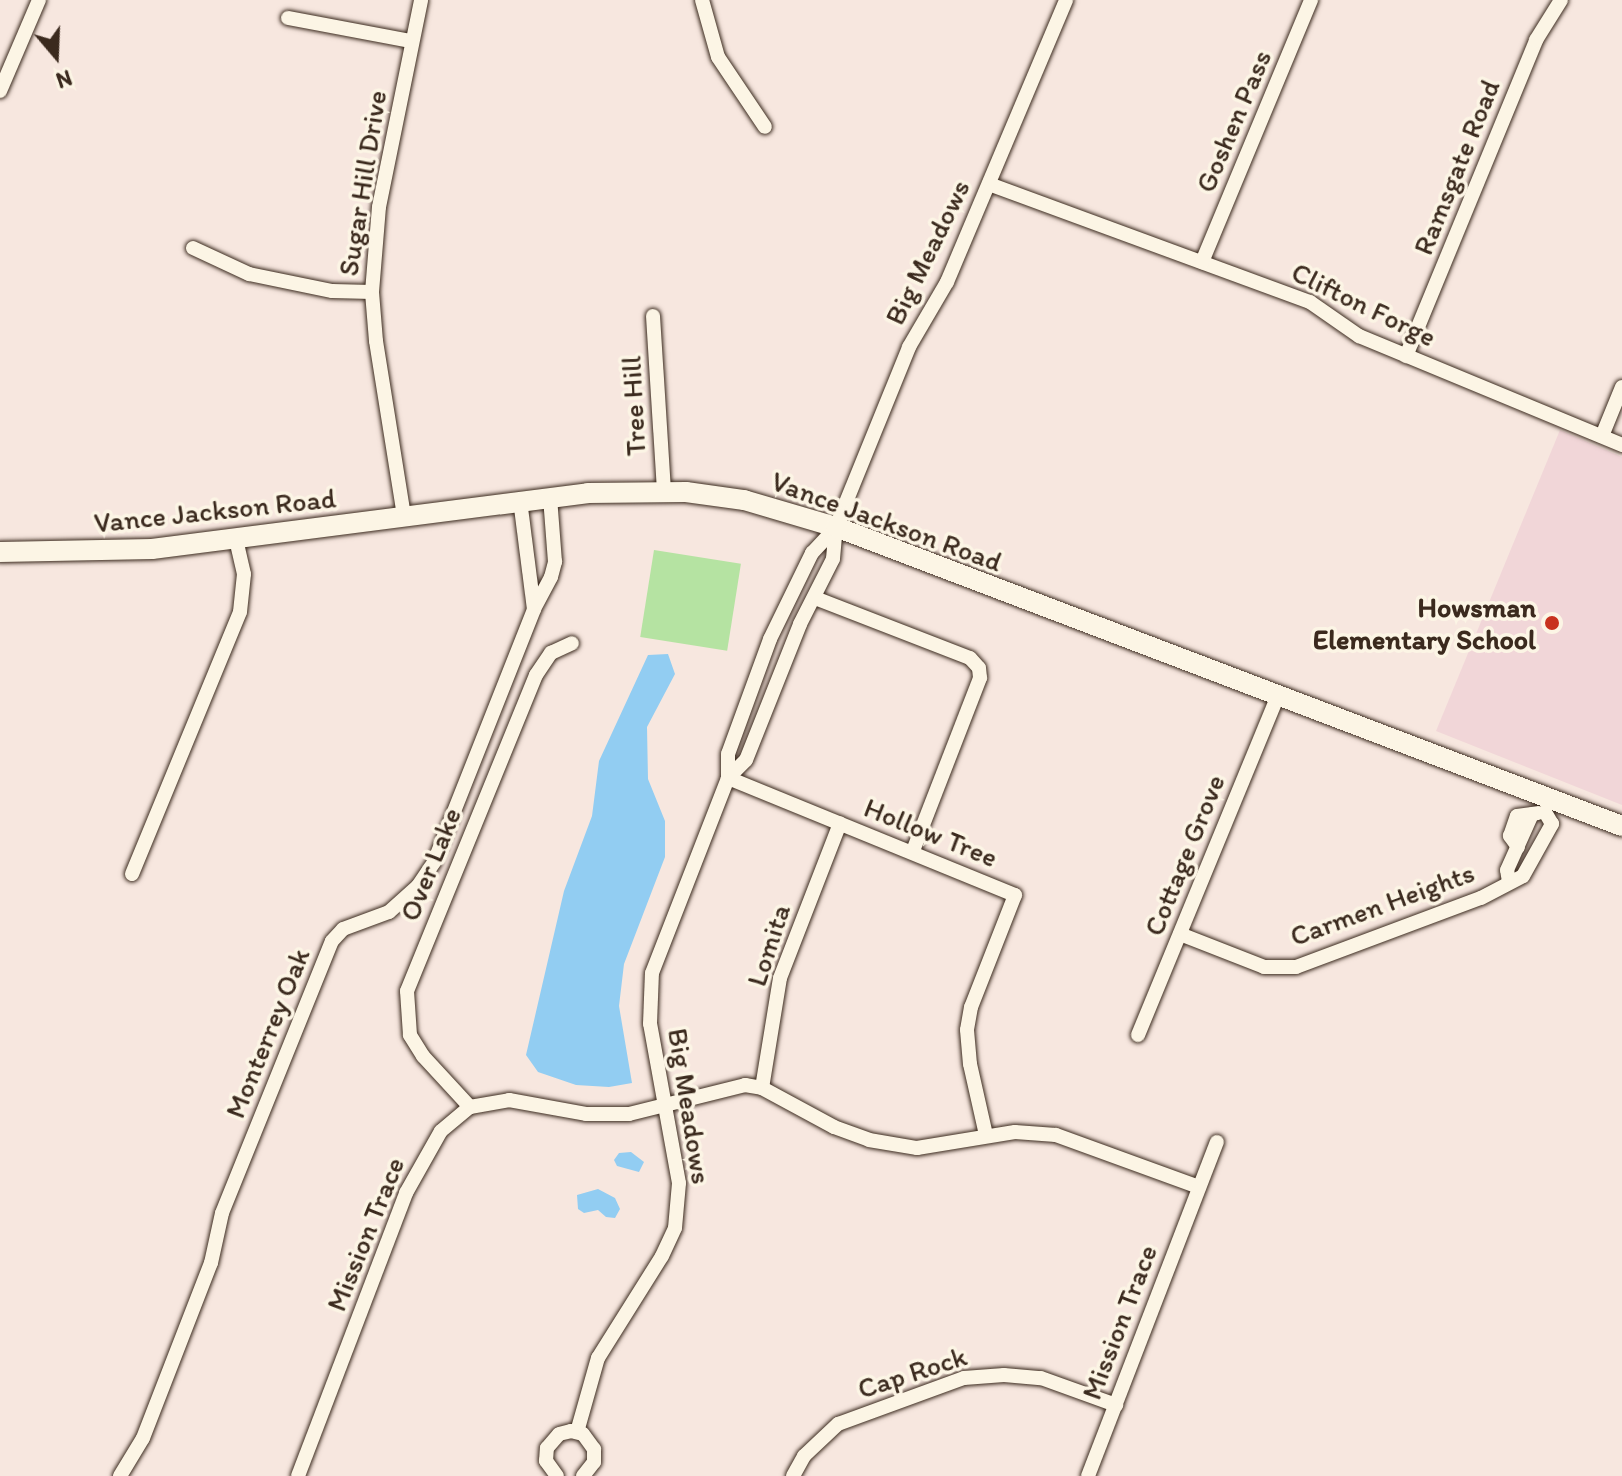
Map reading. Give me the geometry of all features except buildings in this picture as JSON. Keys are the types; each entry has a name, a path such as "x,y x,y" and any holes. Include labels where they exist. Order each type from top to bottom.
{"main road":[{"name":"Vance Jackson Road","path":"0,552 152,549 550,497 664,492 744,500 836,527 1278,696 1542,809 1622,826"}],"street":[{"path":"0,91 39,0"},
{"name":"Sugar Hill Drive","path":"404,516 376,341 372,292 379,207 421,0"},
{"path":"702,0 718,57 765,127"},
{"name":"Big Meadows","path":"728,778 746,760 800,624 833,559 836,527 909,347 947,282 1066,0"},
{"name":"Goshen Pass","path":"1202,262 1311,0"},
{"name":"Ramsgate Road","path":"1406,356 1536,40 1561,0"},
{"path":"288,18 411,41"},
{"name":"Clifton Forge","path":"989,184 1310,302 1359,336 1622,445"},
{"path":"193,248 249,274 332,291 372,292"},
{"name":"Tree Hill","path":"653,316 664,492"},
{"path":"1602,436 1622,387"},
{"name":"Monterrey Oak","path":"120,1476 143,1438 211,1263 222,1213 332,941 343,929 389,912 428,874 555,562 550,497"},
{"name":"Monterrey Oak","path":"520,500 534,609"},
{"name":"Big Meadows","path":"577,1432 598,1358 662,1256 675,1228 679,1183 650,1024 652,973 728,778 728,754 780,616 812,553 836,527"},
{"path":"132,874 240,612 244,574 236,540"},
{"path":"528,566 555,562"},
{"path":"815,598 970,658 979,668 980,678 913,851"},
{"name":"Over Lake","path":"470,1107 423,1056 410,1035 407,991 536,675 551,653 572,643"},
{"name":"Cottage Grove","path":"1138,1035 1278,696"},
{"name":"Hollow Tree","path":"728,778 1015,895 971,1007 967,1030 970,1064 986,1135"},
{"name":"Carmen Heights","path":"1180,934 1264,967 1296,967 1481,898 1523,876 1544,845 1552,824 1542,809 1517,816 1510,836 1518,847 1507,870 1509,882"},
{"name":"Lomita","path":"762,1088 780,978 840,823"},
{"path":"470,1107 509,1100 606,1115 665,1106 745,1085 762,1088 834,1127 897,1147 941,1145 1015,1132 1056,1135 1199,1187"},
{"name":"Mission Trace","path":"298,1476 406,1193 441,1131 470,1107"},
{"name":"Mission Trace","path":"1088,1476 1217,1142"},
{"name":"Cap Rock","path":"793,1476 804,1456 838,1424 964,1378 1004,1375 1041,1378 1116,1405"},
{"path":"557,1476 546,1461 549,1442 559,1434 577,1432 592,1443 595,1456 591,1468 583,1476"}],"shaded area":[{"name":"Howsman Elementary School","path":"1560,430 1622,457 1622,805 1436,731"}],"green space":[{"path":"654,550 741,564 727,651 640,637"}],"water":[{"path":"668,654 675,674 647,727 648,779 665,821 665,857 624,964 619,1006 632,1083 609,1087 576,1085 538,1072 526,1055 564,891 592,816 599,761 648,655"},
{"path":"631,1152 644,1162 639,1172 617,1166 614,1160 619,1153"},
{"path":"598,1189 615,1198 620,1209 615,1218 606,1217 598,1210 584,1213 578,1209 577,1195"}],"place":[{"name":"Howsman Elementary School","path":"1552,623"}]}
